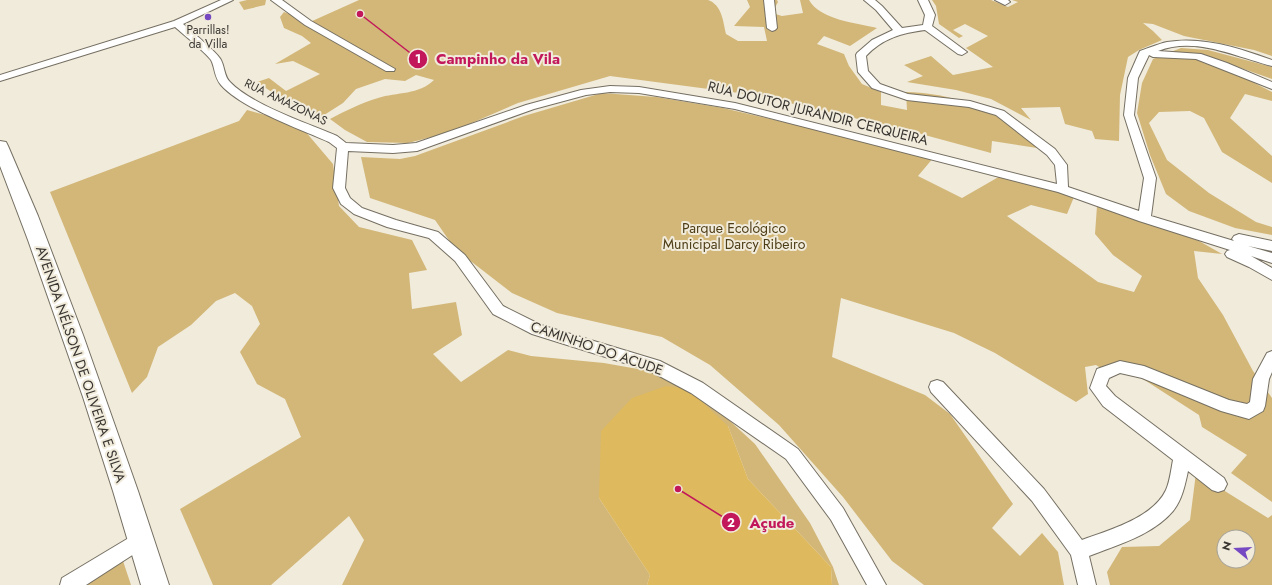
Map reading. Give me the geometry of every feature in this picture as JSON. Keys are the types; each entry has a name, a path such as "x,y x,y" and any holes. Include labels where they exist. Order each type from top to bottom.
{"street":[{"path":"0,78 177,23 228,0"},
{"path":"276,0 308,23 390,69"},
{"path":"769,0 772,28"},
{"path":"869,0 879,8 899,30"},
{"path":"924,0 930,15 926,27"},
{"name":"RUA AMAZONAS","path":"177,23 216,60 219,73 225,83 238,95 267,110 333,139 343,147"},
{"path":"962,52 926,27 899,30 869,46 861,55 863,72 876,86 906,97 936,99 970,104 1000,114 1051,152 1061,165 1063,181 1062,189"},
{"path":"1144,218 1150,178 1129,115 1132,78 1144,54 1166,45 1188,43 1219,48 1272,62"},
{"path":"1144,54 1197,56 1223,65 1272,86"},
{"name":"RUA DOUTOR JURANDIR CERQUEIRA","path":"343,147 393,149 417,147 530,108 585,92 610,89 639,90 735,106 842,132 1062,189 1185,231"},
{"name":"AVENIDA NÉLSON DE OLIVEIRA E SILVA","path":"0,146 25,204 92,393 142,539 155,585"},
{"name":"CAMINHO DO ACUDE","path":"343,147 339,188 345,201 358,211 385,221 433,235 460,258 498,310 537,330 655,366 697,388 792,454 837,514 876,585"},
{"path":"1185,231 1205,232 1272,246"},
{"path":"1185,231 1272,258"},
{"path":"1185,231 1199,240 1254,263 1272,275"},
{"path":"1218,484 1109,401 1098,388 1102,374 1120,367 1144,372 1227,406 1249,412 1257,406 1261,378 1272,358"},
{"path":"937,387 1038,495 1079,551 1087,585"},
{"path":"1079,551 1141,525 1157,516 1172,495 1182,458"},
{"path":"69,585 142,539"}],"green space":[{"path":"247,0 266,0 265,5 244,10 239,2"},
{"path":"359,0 708,0 713,2 719,10 723,19 726,34 738,41 767,41 764,27 734,26 750,7 747,0 777,0 778,2 772,13 782,16 803,13 800,0 809,0 814,7 830,16 840,20 877,28 850,46 824,36 817,44 844,54 849,66 862,84 881,92 881,105 907,110 906,92 934,94 960,100 985,110 1009,123 1037,148 992,141 991,153 910,131 754,95 610,76 518,103 451,132 408,143 367,142 345,130 330,119 353,107 372,100 385,96 415,91 428,85 434,80 416,75 405,81 385,79 356,89 343,103 321,117 279,97 257,82 269,78 286,91 320,74 293,61 275,64 311,43 302,36 284,28 280,17 284,12 310,22"},
{"path":"932,0 991,0 1008,7 1018,2 1012,0 1272,0 1272,56 1254,50 1184,36 1153,24 1143,23 1162,40 1139,50 1128,57 1120,95 1119,141 1095,139 1092,131 1065,124 1060,107 1021,108 1031,120 991,99 956,90 907,82 923,76 904,65 931,56 953,75 993,67 966,48 988,36 965,24 953,30 963,36 959,38 939,24 936,6"},
{"path":"1181,48 1208,50 1272,67 1272,79 1221,61 1204,63 1231,71 1272,92 1272,101 1245,94 1230,118 1272,156 1272,183 1222,152 1204,118 1190,111 1159,112 1149,123 1167,160 1209,193 1256,222 1272,227 1272,235 1235,228 1189,211 1166,194 1150,155 1137,113 1142,83 1153,59"},
{"name":"Parque Ecológico Municipal Darcy Ribeiro","path":"602,93 656,97 723,108 934,157 918,176 962,198 1002,175 1074,197 1067,214 1031,205 1007,216 1098,282 1134,292 1142,276 1113,255 1095,234 1097,206 1185,233 1222,254 1194,251 1198,278 1223,315 1253,371 1272,398 1272,502 1231,473 1247,455 1202,427 1199,415 1129,370 1114,376 1096,365 1085,367 1088,394 1076,402 995,353 954,333 841,298 832,357 925,395 950,414 1013,504 992,528 1020,556 1042,533 1058,552 1064,585 924,585 892,561 843,497 779,425 710,365 662,337 557,313 512,293 455,249 435,220 370,198 361,157 400,159 415,156 524,116"},
{"path":"247,110 299,124 333,164 339,206 359,227 412,240 427,270 409,273 412,309 456,302 462,335 433,354 461,382 508,350 531,356 604,363 666,374 717,409 755,444 810,523 833,567 839,585 832,585 831,567 748,479 728,426 599,498 650,575 647,585 342,585 364,540 349,516 271,585 213,585 180,509 301,437 285,399 257,384 240,352 260,324 252,306 235,293 216,301 191,325 158,347 147,377 132,393 50,192 239,121"},
{"path":"1196,473 1268,518 1272,515 1272,585 1110,585 1107,572 1122,547 1159,546 1190,520"},
{"path":"123,561 131,585 85,585"}],"shaded area":[{"path":"666,386 688,389 728,426 748,479 831,567 832,585 647,585 650,575 599,498 601,431 632,398"}],"place":[{"name":"Campinho da Vila","path":"360,14"},
{"name":"Parrillas! da Villa","path":"208,17"},
{"name":"Açude","path":"678,489"}]}
